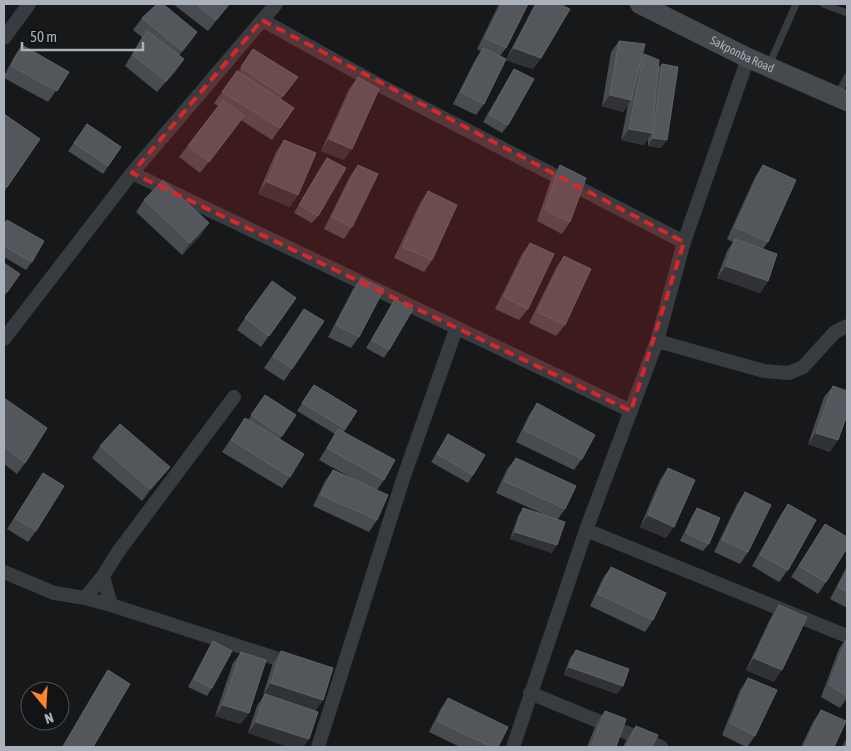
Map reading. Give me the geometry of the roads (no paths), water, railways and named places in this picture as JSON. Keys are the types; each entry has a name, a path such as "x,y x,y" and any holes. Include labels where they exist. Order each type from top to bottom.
{"main road":[{"name":"Sakponba Road","path":"640,4 748,58 842,99"}],"street":[{"path":"4,38 29,4"},
{"path":"4,339 132,173 276,4"},
{"path":"262,20 383,87 684,242"},
{"path":"513,747 586,530 657,341 684,242 748,58"},
{"path":"132,173 631,411"},
{"path":"657,341 764,371 789,373 803,367 835,332 847,326"},
{"path":"318,747 335,677 456,329"},
{"path":"85,598 234,397"},
{"path":"586,530 847,636"},
{"path":"4,572 54,593 111,605 303,666"},
{"path":"103,576 111,605"},
{"path":"530,693 661,747"}],"lane":[{"path":"768,66 796,4"},
{"path":"823,4 847,13"},
{"path":"842,99 847,77"}]}
